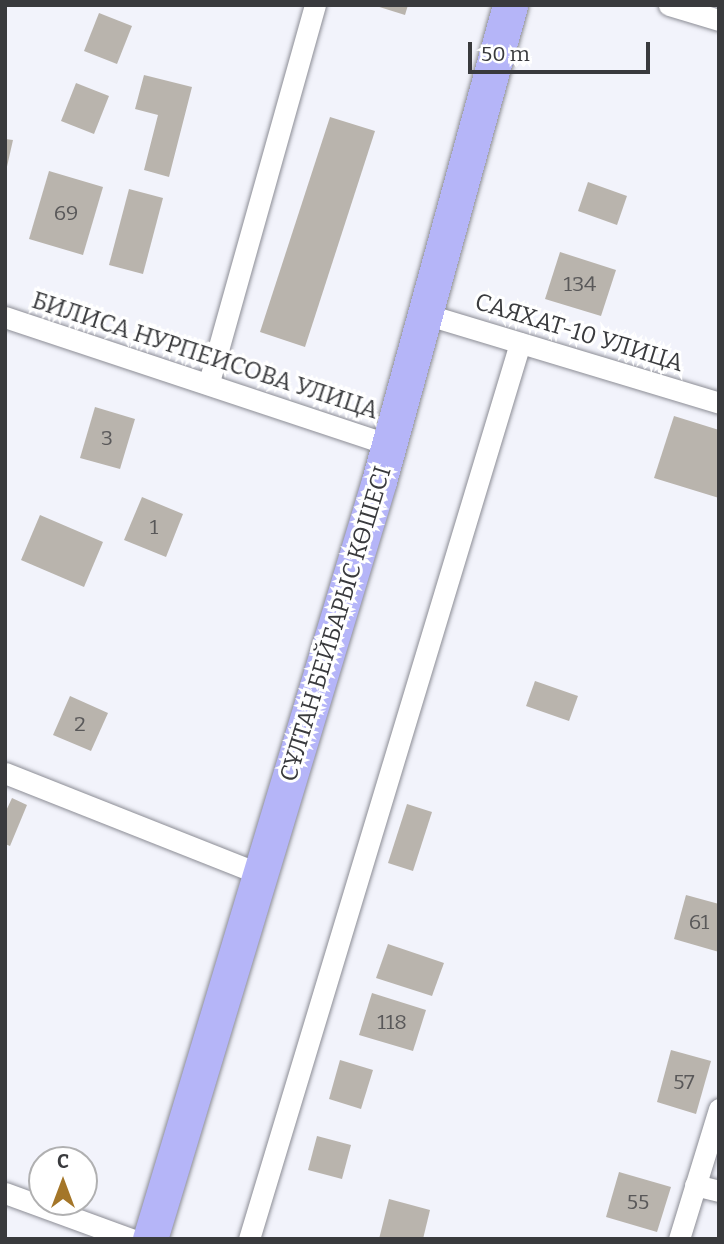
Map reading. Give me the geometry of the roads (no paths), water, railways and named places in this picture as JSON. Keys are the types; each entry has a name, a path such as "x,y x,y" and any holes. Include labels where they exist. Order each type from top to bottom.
{"main road":[{"name":"СҰЛТАН БЕЙБАРЫС КӨШЕСІ","path":"150,1239 389,445 510,5"}],"street":[{"path":"209,382 315,5"},
{"path":"669,5 719,20"},
{"name":"САЯХАТ-10 УЛИЦА","path":"425,314 719,403"},
{"name":"БИЛИСА НУРПЕИСОВА УЛИЦА","path":"5,317 209,382 389,445"},
{"path":"249,1239 520,343"},
{"path":"5,773 260,874"},
{"path":"679,1239 719,1109"},
{"path":"695,1185 719,1191"},
{"path":"5,1193 131,1239"}]}
